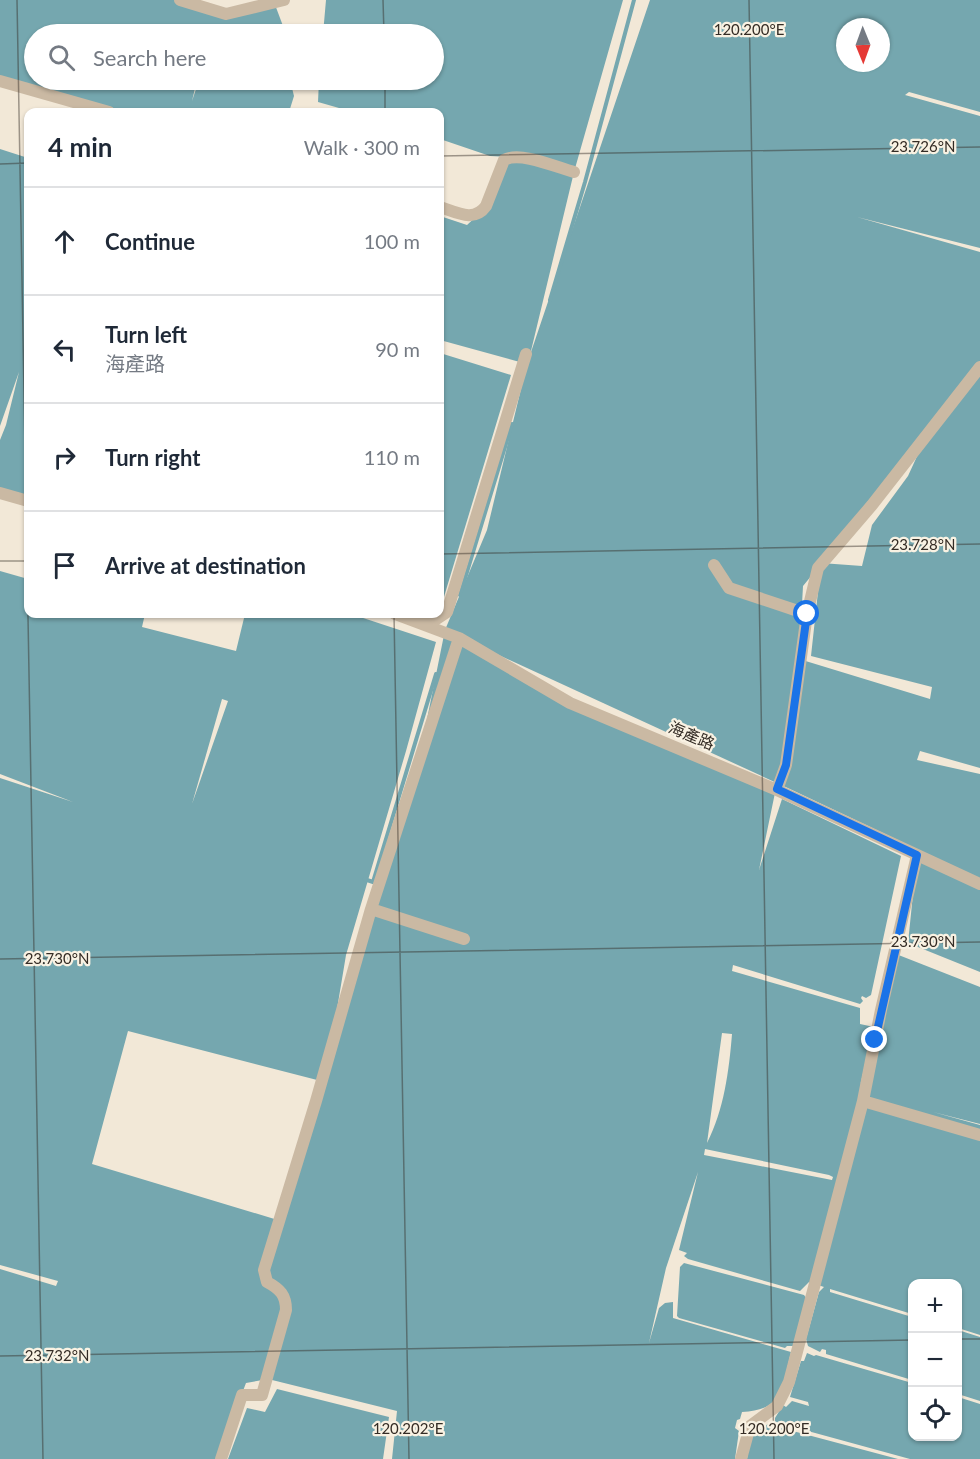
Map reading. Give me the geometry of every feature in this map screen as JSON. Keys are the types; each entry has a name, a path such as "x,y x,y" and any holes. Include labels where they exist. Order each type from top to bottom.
{"street":[{"path":"180,0 226,14 284,0"},
{"path":"0,81 24,88"},
{"path":"32,90 95,108"},
{"path":"444,208 472,216 481,212 504,160 510,157 519,156 574,172"},
{"path":"444,614 447,612 526,354"},
{"path":"777,789 786,765 807,614 818,568 872,505 980,368"},
{"path":"0,493 24,500"},
{"path":"714,565 729,588 807,614"},
{"name":"海產路","path":"407,618 459,638 570,703 777,789 980,884"},
{"path":"413,620 438,618"},
{"path":"220,1459 242,1395 262,1395 286,1310 286,1298 278,1287 267,1282 264,1270 316,1101 370,909 459,638"},
{"path":"741,1459 750,1426 777,1406 789,1382 863,1101 881,1010 917,855"},
{"path":"370,909 464,939"},
{"path":"863,1101 980,1135"}],"water":[{"path":"0,0 181,0 219,12 274,2 282,24 24,24 24,87 0,81"},
{"path":"326,0 623,0 574,172 530,355 650,0 980,0 980,112 909,92 905,95 980,116 980,248 857,217 980,252 980,768 920,751 917,760 980,774 980,879 455,635 562,696 776,788 759,870 782,799 901,856 871,995 866,998 862,996 863,1001 860,1004 733,965 732,971 860,1008 860,1024 874,1027 860,1086 896,954 980,987 980,1124 933,1112 980,1125 980,1335 962,1329 962,1279 908,1279 908,1313 830,1289 830,1292 908,1316 908,1379 826,1354 826,1350 822,1349 820,1352 808,1346 806,1339 819,1292 824,1287 809,1282 800,1291 688,1259 684,1256 687,1253 679,1250 698,1172 666,1268 649,1343 659,1308 665,1303 673,1302 673,1318 791,1352 783,1386 774,1401 767,1407 742,1412 740,1419 737,1420 735,1428 739,1431 735,1459 392,1459 397,1411 268,1379 246,1383 217,1459 0,1459 0,1269 56,1286 58,1281 0,1265 0,778 73,802 0,774 0,571 24,578 24,618 144,618 142,627 236,651 244,618 363,618 436,642 346,955 334,1027 418,764 445,630 487,530 527,364 444,341 444,217 467,225 481,212 509,157 490,156 444,140 444,108 339,108 318,102 319,90 444,90 444,24 324,24","holes":["935,417 908,476 872,525 862,566 821,563","821,564 811,656 932,687 930,699 799,659 803,586","222,699 228,701 192,804","128,1031 321,1081 281,1221 92,1164","722,1033 732,1034 729,1062 718,1117 707,1143","705,1149 829,1175 833,1177 832,1180 704,1155"]},
{"path":"37,90 195,90 192,101 196,90 292,90 294,96 290,108 111,108"},
{"path":"0,149 24,157 24,495 0,491 0,440 19,372 0,426"},
{"path":"444,354 511,375 444,597"},
{"path":"917,855 980,883 980,972 908,943"},
{"path":"684,1263 804,1295 807,1299 793,1346 785,1348 679,1318 677,1316 680,1267"},
{"path":"962,1331 980,1337 980,1401 962,1395"},
{"path":"807,1353 908,1382 908,1441 962,1441 962,1398 980,1404 980,1459 910,1459 775,1422 783,1405 786,1407 792,1401 809,1406 808,1402 790,1397 801,1361 804,1361"},
{"path":"277,1389 389,1417 383,1459 228,1459 247,1408 265,1412"},
{"path":"770,1422 774,1426 898,1459 747,1459 752,1430 762,1429"}],"waterway":[{"path":"550,300 585,182 634,0"},
{"path":"460,595 512,424"},
{"path":"364,879 373,882 436,674"}],"route":[{"path":"807,614 786,765 777,789 917,855 875,1040"}]}
